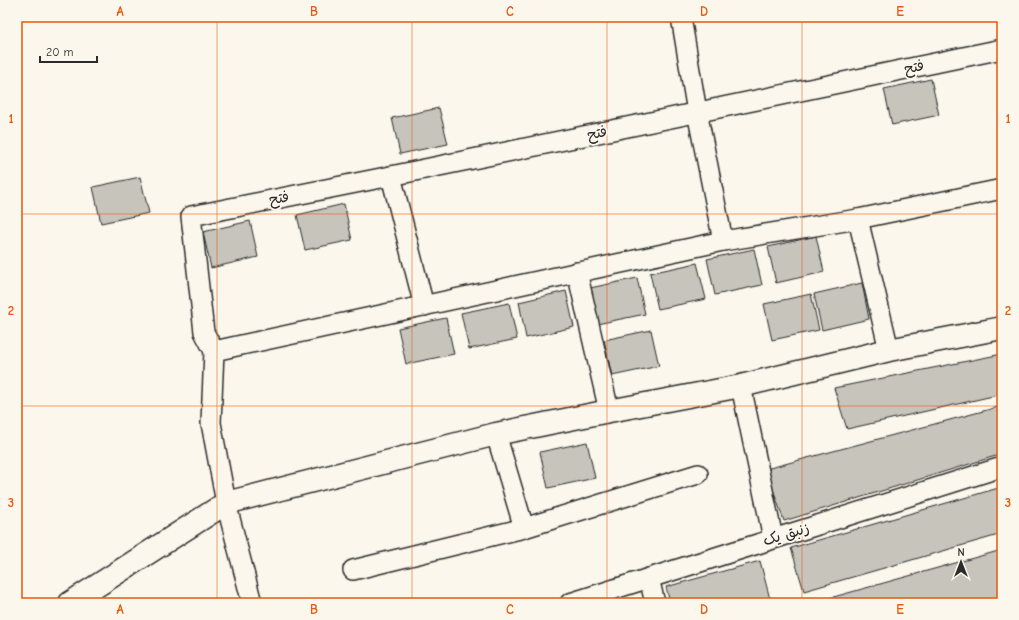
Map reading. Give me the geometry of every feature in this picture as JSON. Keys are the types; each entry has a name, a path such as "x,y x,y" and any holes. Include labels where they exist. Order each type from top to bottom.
{"street":[{"path":"680,17 697,112 723,241"},
{"name":"فتح","path":"214,351 204,332 191,216 1002,49"},
{"path":"391,176 424,306"},
{"path":"252,603 226,503 211,423 214,351 723,241 858,219 1002,190"},
{"path":"858,219 889,350"},
{"path":"576,272 609,411"},
{"path":"70,603 226,503 496,434 741,386 889,350 1002,328"},
{"path":"741,386 773,538"},
{"path":"496,434 524,528"},
{"name":"زنبق یک","path":"570,603 591,600 649,578 1002,467"},
{"path":"353,570 524,528 698,474"},
{"path":"649,578 655,603"}],"building":[{"path":"931,79 939,115 892,125 884,89"},
{"path":"439,108 448,144 400,154 392,118"},
{"path":"140,177 149,213 101,223 93,187"},
{"path":"344,204 352,240 305,250 297,215"},
{"path":"250,221 258,257 211,268 203,232"},
{"path":"816,236 824,272 776,283 768,247"},
{"path":"754,249 762,285 715,295 707,259"},
{"path":"697,263 706,299 658,309 650,273"},
{"path":"637,278 645,314 597,324 590,288"},
{"path":"862,283 869,319 822,330 814,294"},
{"path":"566,291 574,327 526,338 519,302"},
{"path":"811,294 819,330 772,340 764,304"},
{"path":"509,303 517,339 469,349 461,313"},
{"path":"446,318 454,354 406,364 398,328"},
{"path":"651,330 659,366 612,376 604,340"},
{"path":"1002,354 1002,394 847,429 834,388"},
{"path":"1002,406 1002,454 784,521 766,469"},
{"path":"587,442 595,478 548,488 540,452"},
{"path":"1002,487 1002,534 804,591 791,548"},
{"path":"1002,550 1002,603 812,603"},
{"path":"760,561 771,603 670,603 666,587"}]}
